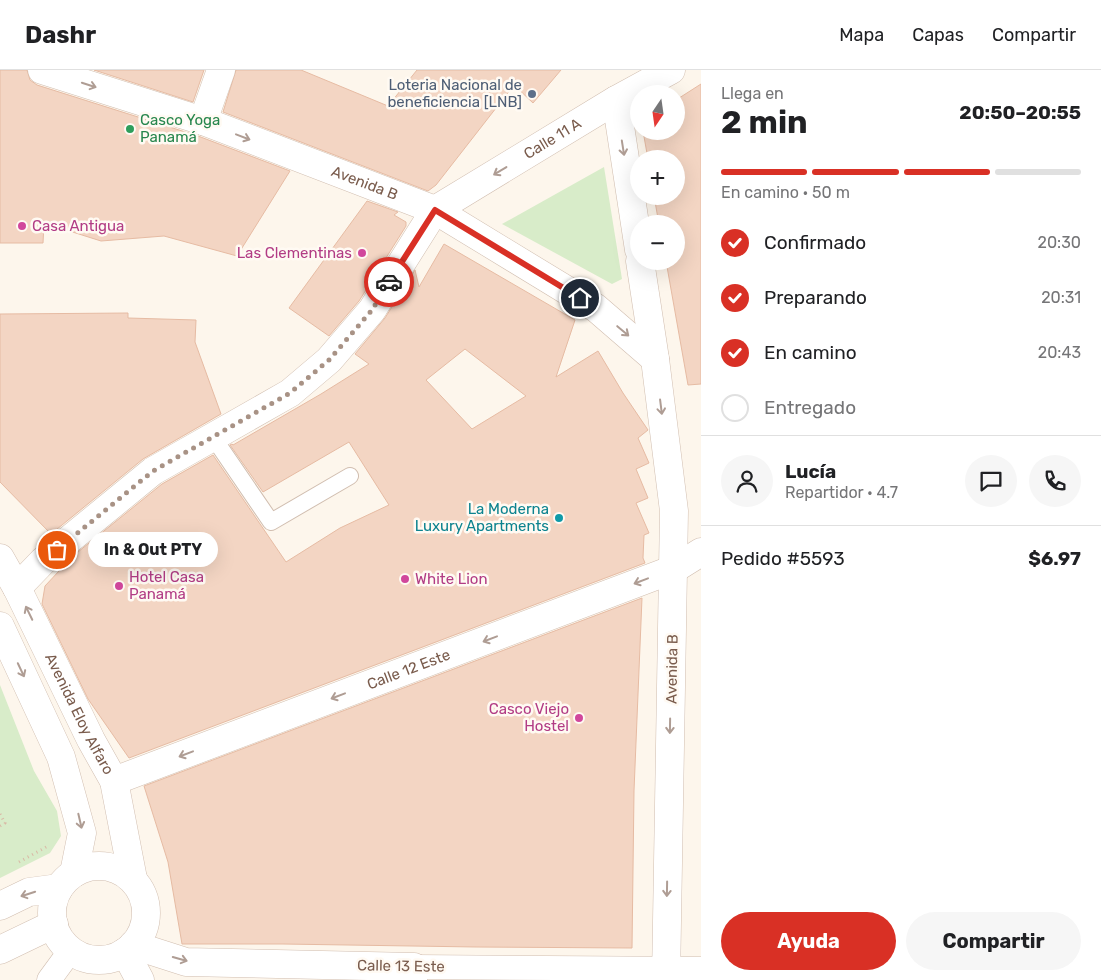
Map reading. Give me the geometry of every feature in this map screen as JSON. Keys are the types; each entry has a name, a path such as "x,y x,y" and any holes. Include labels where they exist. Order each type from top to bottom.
{"street":[{"name":"Avenida B","path":"42,70 203,121 435,210 596,308 655,358"},
{"path":"203,121 221,70"},
{"name":"Calle 11 A","path":"435,210 616,100 671,70"},
{"path":"616,100 634,215"},
{"path":"17,588 43,561 153,471 290,393 329,360 372,310 435,210"},
{"name":"Avenida B","path":"641,270 655,358 674,511 666,974"},
{"name":"Calle 12 Este","path":"114,781 674,569 701,552"},
{"name":"Avenida Eloy Alfaro","path":"0,558 17,588 91,740 114,781 133,880"},
{"path":"0,626 61,757 82,833 67,880 53,906 54,924 60,939 72,950 86,958 110,958 129,948 143,930 146,912 142,895 133,880 120,871 104,866 89,867 67,880 29,892 0,906"},
{"path":"0,950 54,924"},
{"path":"129,948 140,980"},
{"name":"Calle 13 Este","path":"129,948 186,962 413,973 666,974 701,968"},
{"path":"49,980 72,950"}],"lane":[{"path":"213,437 271,522 350,476"}],"path":[{"path":"0,814 5,823 0,826"},
{"path":"16,863 47,847 52,842"}],"green space":[{"path":"604,167 622,279 612,284 502,224"},
{"path":"0,685 34,771 57,811 61,836 50,853 0,878"}],"building":[{"path":"0,70 27,70 30,80 37,85 198,136 290,171 237,256 164,236 101,241 44,223 43,243 0,243"},
{"path":"94,70 204,70 193,102"},
{"path":"236,70 301,70 388,106 417,70 561,70 533,103 514,85 436,185 428,191 223,112"},
{"path":"701,84 701,384 688,385 668,270 685,270 685,215 657,215 656,205 685,205 685,150 646,150 645,140 685,140 685,94"},
{"path":"367,201 398,212 394,215 406,222 406,226 359,301 329,336 289,308"},
{"path":"444,244 575,320 556,377 598,351 648,430 638,438 649,463 636,469 648,498 636,503 649,533 644,535 643,558 645,563 129,758 88,699 42,604 45,586 73,556 162,484 213,455 286,562 340,528 389,505 349,442 263,492 230,445 321,394 369,364 355,354 385,318 415,270 419,287","holes":["465,349 526,396 472,429 426,380"]},
{"path":"128,313 128,318 196,320 195,342 221,414 143,459 51,534 0,482 0,314"},
{"path":"642,598 634,791 632,948 182,944 168,862 144,786"}],"way so far":[{"path":"57,550 153,471 290,393 329,360 372,310 389,282"}],"place":[{"name":"Loteria Nacional de beneficiencia [LNB]","path":"532,94"},
{"name":"Casco Yoga Panamá","path":"130,129"},
{"name":"Casa Antigua","path":"22,226"},
{"name":"Las Clementinas","path":"362,253"},
{"name":"La Moderna Luxury Apartments","path":"559,518"},
{"name":"In & Out PTY","path":"57,550"},
{"name":"White Lion","path":"405,579"},
{"name":"Hotel Casa Panamá","path":"119,586"},
{"name":"Casco Viejo Hostel","path":"579,718"}],"route":[{"path":"389,282 435,210 580,298"}]}
